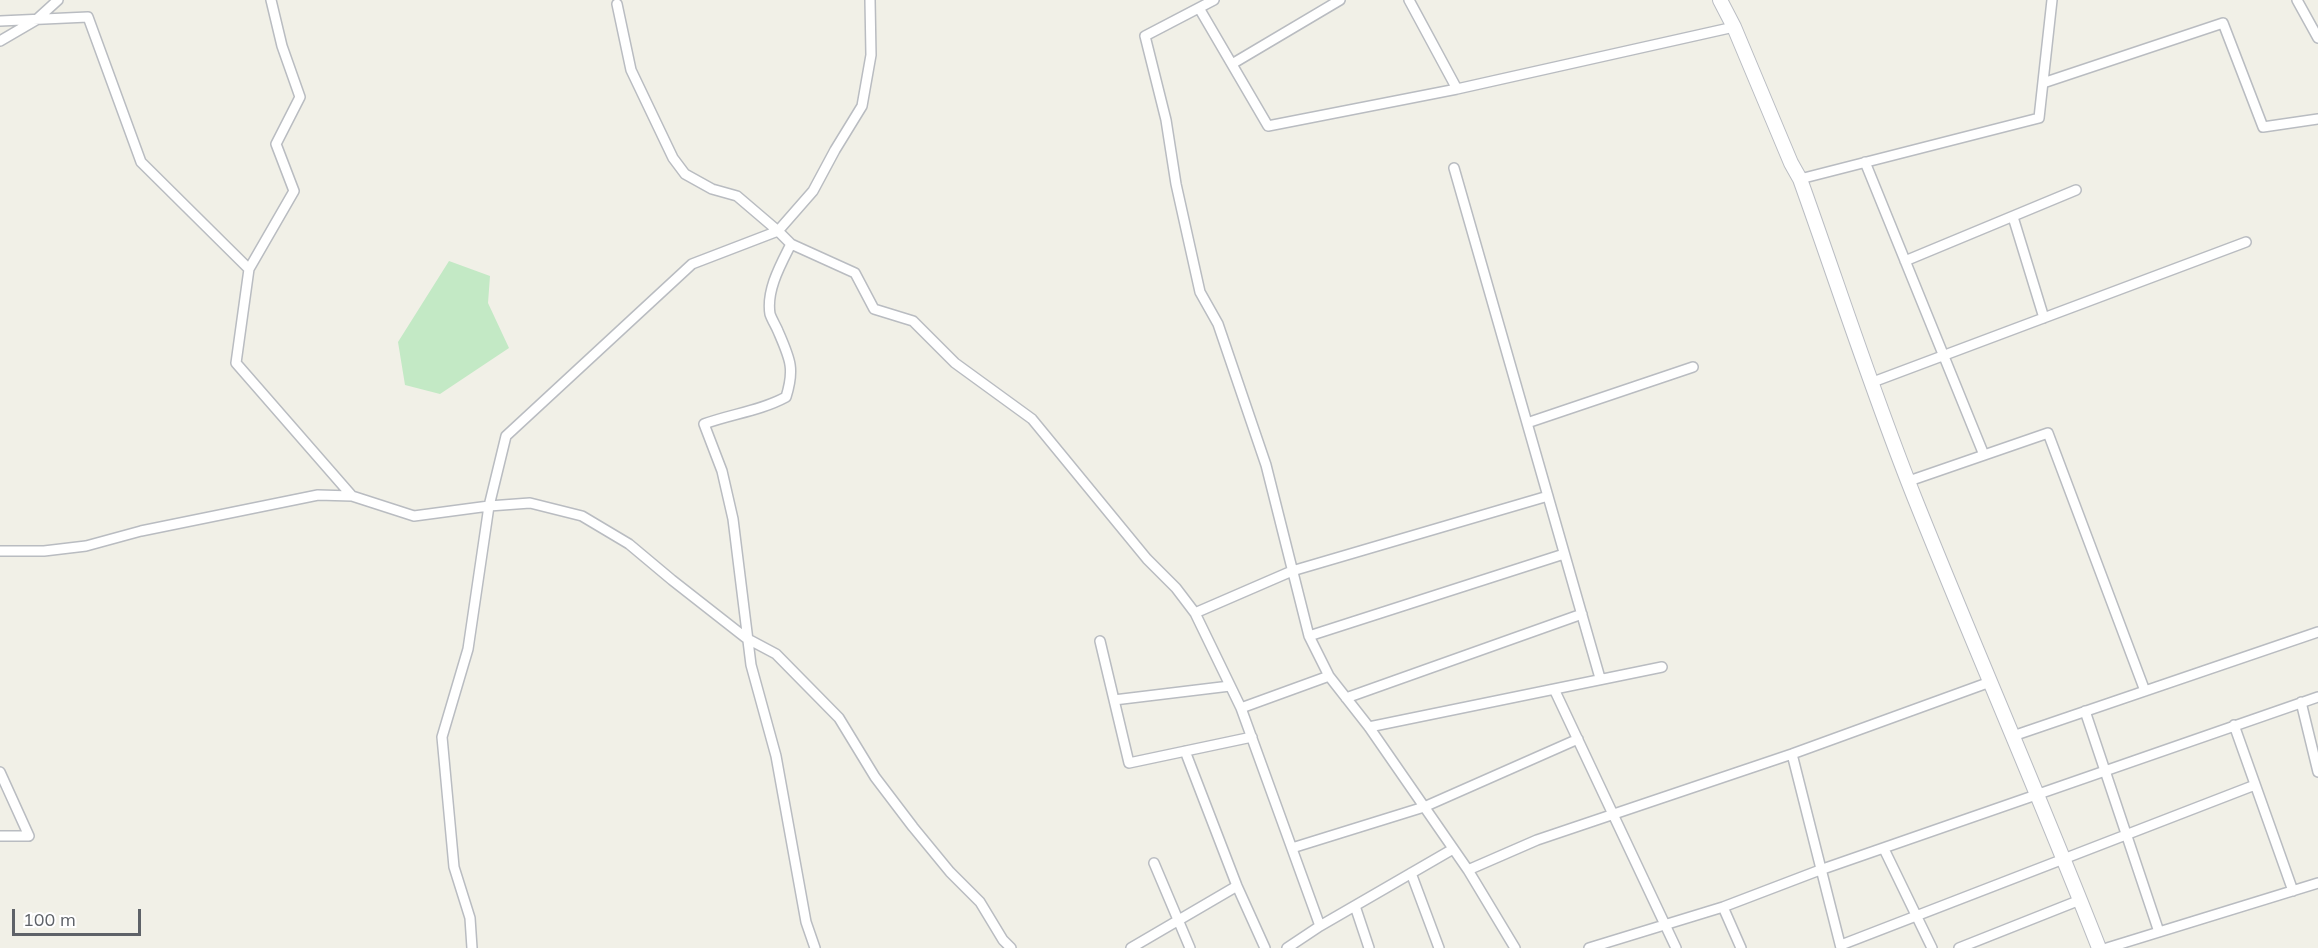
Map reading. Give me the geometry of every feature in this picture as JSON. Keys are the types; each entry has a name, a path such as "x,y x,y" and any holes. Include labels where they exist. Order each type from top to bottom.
{"main road":[{"path":"1720,0 1800,179 1908,481 2099,948"}],"street":[{"path":"0,40 36,20 58,0"},
{"path":"271,0 282,46 300,97 276,144 294,191 249,269 236,363 352,496"},
{"path":"472,948 470,918 454,867 442,737 468,649 489,506 506,436 692,264 778,231 813,191 862,106 872,55 870,0"},
{"path":"1214,0 1145,36 1166,120 1176,184 1200,292 1218,324 1266,465 1309,636 1329,676 1369,727 1468,870 1515,948"},
{"path":"1232,64 1340,0"},
{"path":"1409,0 1457,89"},
{"path":"1800,179 2038,118 2052,0"},
{"path":"2297,0 2318,38"},
{"path":"617,4 631,70 673,158 685,174 712,189 737,196 791,244 855,273 874,309 913,321 955,363 1032,419 1147,560 1176,588 1195,614 1241,708 1320,926"},
{"path":"1199,8 1268,126 1457,89 1734,27"},
{"path":"2307,17 2318,15"},
{"path":"0,21 88,17 141,162 249,269"},
{"path":"2043,83 2223,23 2263,127 2318,119"},
{"path":"1865,162 1984,455"},
{"path":"1454,168 1600,678"},
{"path":"1905,261 2076,190"},
{"path":"2013,216 2044,318"},
{"path":"1873,382 2246,242"},
{"path":"791,244 776,273 770,315 787,351 792,377 786,397 766,408 723,417 704,424 722,471 734,519 746,638 751,665 776,756 806,922 815,948"},
{"path":"1527,423 1693,367"},
{"path":"1908,481 2048,433 2145,691"},
{"path":"0,551 44,551 87,546 141,531 318,495 352,496 414,516 530,503 582,516 629,544 746,638 776,654 839,718 875,777 950,872 980,902 1003,940 1011,948"},
{"path":"1195,614 1292,571 1548,496"},
{"path":"1309,636 1564,554"},
{"path":"1346,698 1582,614"},
{"path":"2013,736 2318,632"},
{"path":"1100,641 1129,763 1252,737"},
{"path":"1369,727 1662,667"},
{"path":"1241,708 1329,676"},
{"path":"1468,870 1537,840 1792,754 1990,682"},
{"path":"1114,700 1230,686"},
{"path":"1554,689 1676,948"},
{"path":"1589,948 1723,906 1820,870 2318,697"},
{"path":"2301,702 2318,772"},
{"path":"2085,711 2159,932"},
{"path":"2234,725 2293,891"},
{"path":"1292,848 1424,807 1578,739"},
{"path":"1185,751 1237,886 1265,948"},
{"path":"1792,754 1841,946 2255,785"},
{"path":"0,772 29,836 0,836"},
{"path":"1287,948 1320,926 1453,849"},
{"path":"1884,849 1932,948"},
{"path":"1154,863 1190,948"},
{"path":"1411,873 1438,948"},
{"path":"2107,948 2318,883"},
{"path":"1131,948 1237,886"},
{"path":"1959,948 2080,900"},
{"path":"1355,906 1369,948"},
{"path":"1723,906 1741,948"}],"green space":[{"path":"449,261 490,276 488,303 509,348 440,394 405,385 398,342"}]}
